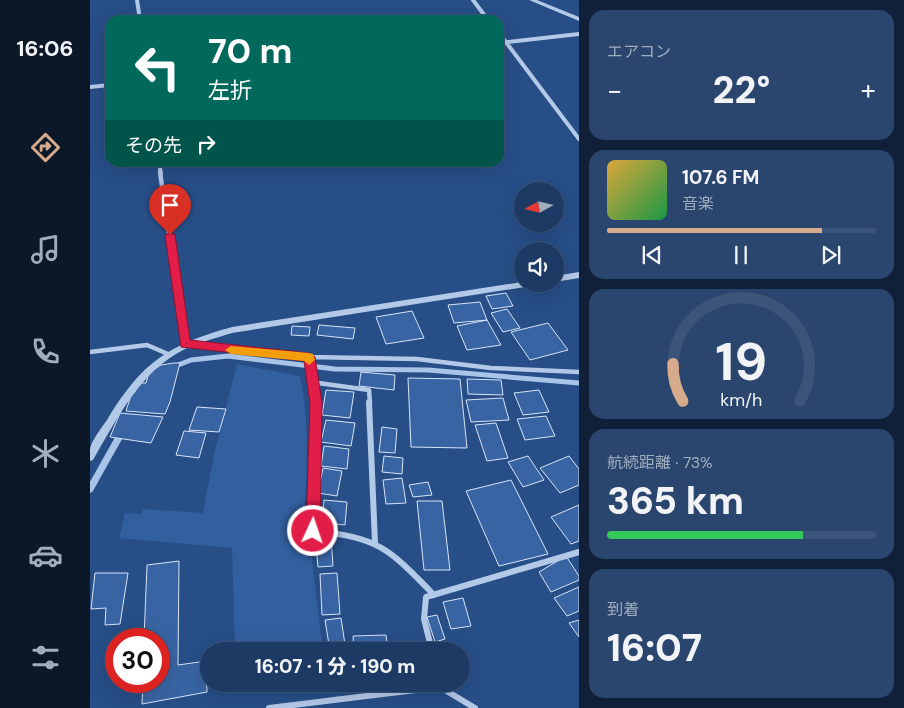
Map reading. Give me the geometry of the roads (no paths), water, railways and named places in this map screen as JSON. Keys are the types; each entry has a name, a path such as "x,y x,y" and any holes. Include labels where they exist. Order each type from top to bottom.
{"street":[{"path":"137,0 139,15"},
{"path":"473,0 484,15"},
{"path":"532,0 579,19"},
{"path":"506,42 579,34"},
{"path":"504,39 579,139"},
{"path":"90,87 105,86"},
{"path":"161,167 185,344"},
{"path":"564,278 579,275"},
{"path":"90,457 124,397 150,367 185,344 210,334 232,330 514,286"},
{"path":"185,344 309,360 417,359 491,368 579,372"},
{"path":"90,352 147,345 168,354"},
{"path":"309,360 316,412 313,531 339,533 375,543 408,569 434,595"},
{"path":"312,382 369,390 375,543"},
{"path":"430,642 424,619 426,597 579,552"},
{"path":"269,708 393,692"},
{"path":"450,692 476,708"}],"waterway":[{"path":"173,367 191,360 228,356 335,369 428,370 579,383"},
{"path":"90,489 122,432"}]}
